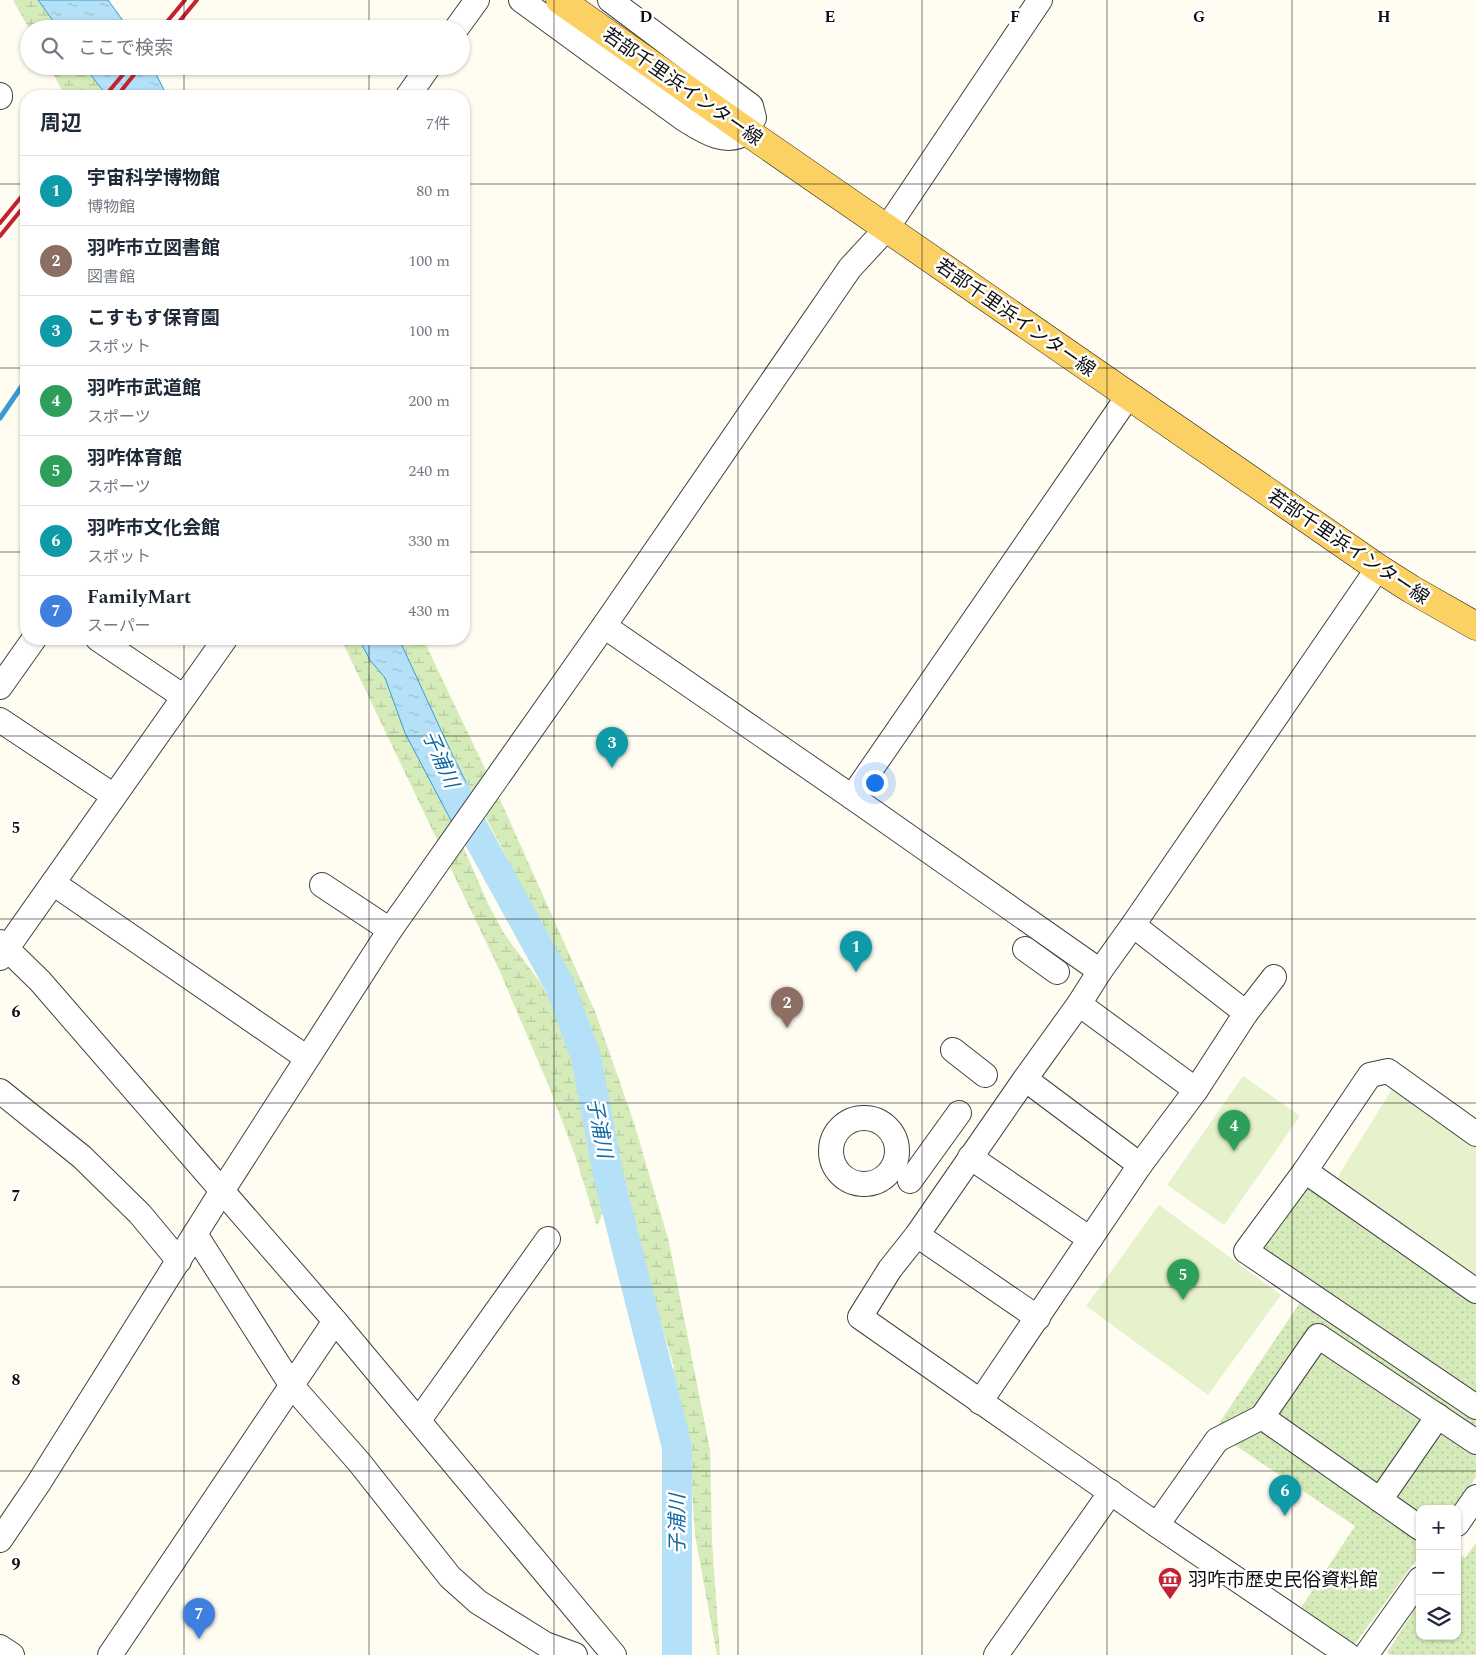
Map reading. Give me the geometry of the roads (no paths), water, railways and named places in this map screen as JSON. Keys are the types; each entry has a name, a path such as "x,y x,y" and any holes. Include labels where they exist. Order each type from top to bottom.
{"main road":[{"name":"若部千里浜インター線","path":"560,0 746,131 1378,568 1411,590 1476,626"}],"street":[{"path":"463,20 477,0"},
{"path":"521,0 684,119 708,134 729,139 746,131 754,118 751,106 610,0"},
{"path":"0,1540 43,1476 269,1117 390,930 604,626 850,268 887,228 1040,0"},
{"path":"412,90 423,75"},
{"path":"852,797 1129,395"},
{"path":"1348,1655 1157,1525 860,1317 890,1269 917,1235 1024,1079 1079,1004 1378,568"},
{"path":"604,626 1100,971"},
{"path":"0,687 30,645"},
{"path":"107,645 184,698"},
{"path":"221,645 53,883 2,949 40,982 335,1321 614,1655"},
{"path":"0,720 114,796"},
{"path":"53,883 308,1058"},
{"path":"322,885 390,930"},
{"path":"1134,924 1246,1013"},
{"path":"1025,949 1057,972"},
{"path":"980,1402 1140,1165 1196,1090 1246,1013 1274,977"},
{"path":"1079,1004 1196,1090"},
{"path":"953,1050 985,1075"},
{"path":"1476,1134 1388,1071 1370,1074 1305,1171 1246,1251 1476,1407"},
{"path":"1024,1079 1140,1165"},
{"path":"0,1090 82,1157 140,1214 179,1261"},
{"path":"939,1203 901,1175 958,1113"},
{"path":"970,1157 1090,1239"},
{"path":"1305,1171 1476,1291"},
{"path":"195,1234 292,1386 359,1462 450,1577 478,1602 545,1644 575,1655"},
{"path":"917,1235 1038,1318"},
{"path":"419,1420 548,1239"},
{"path":"110,1655 335,1321"},
{"path":"1157,1525 1217,1440 1262,1416 1318,1336 1476,1442"},
{"path":"1262,1416 1416,1525"},
{"path":"1380,1500 1438,1416"},
{"path":"996,1655 1111,1492"},
{"path":"1461,1518 1476,1497"},
{"path":"1366,1655 1416,1585"},
{"path":"0,1647 12,1655"}],"water":[{"path":"38,0 108,0 122,20 52,20"},
{"path":"91,75 156,75 164,90 102,90"},
{"path":"362,645 402,645 475,800 456,830 405,733 385,678 370,660"}],"waterway":[{"path":"0,418 20,389"},
{"name":"子浦川","path":"456,794 560,986 586,1057 608,1174 677,1447 677,1655"}],"railway":[{"path":"168,20 185,0"},
{"path":"180,20 197,0"},
{"path":"110,90 122,75"},
{"path":"122,90 134,75"},
{"path":"0,223 20,198"},
{"path":"0,236 20,211"}],"place":[{"name":"こすもす保育園","path":"612,768"},
{"name":"宇宙科学博物館","path":"856,972"},
{"name":"羽咋市立図書館","path":"787,1028"},
{"name":"羽咋市武道館","path":"1234,1151"},
{"name":"羽咋体育館","path":"1183,1300"},
{"name":"羽咋市文化会館","path":"1285,1516"},
{"name":"羽咋市歴史民俗資料館","path":"1170,1600"},
{"name":"FamilyMart","path":"199,1639"}]}
